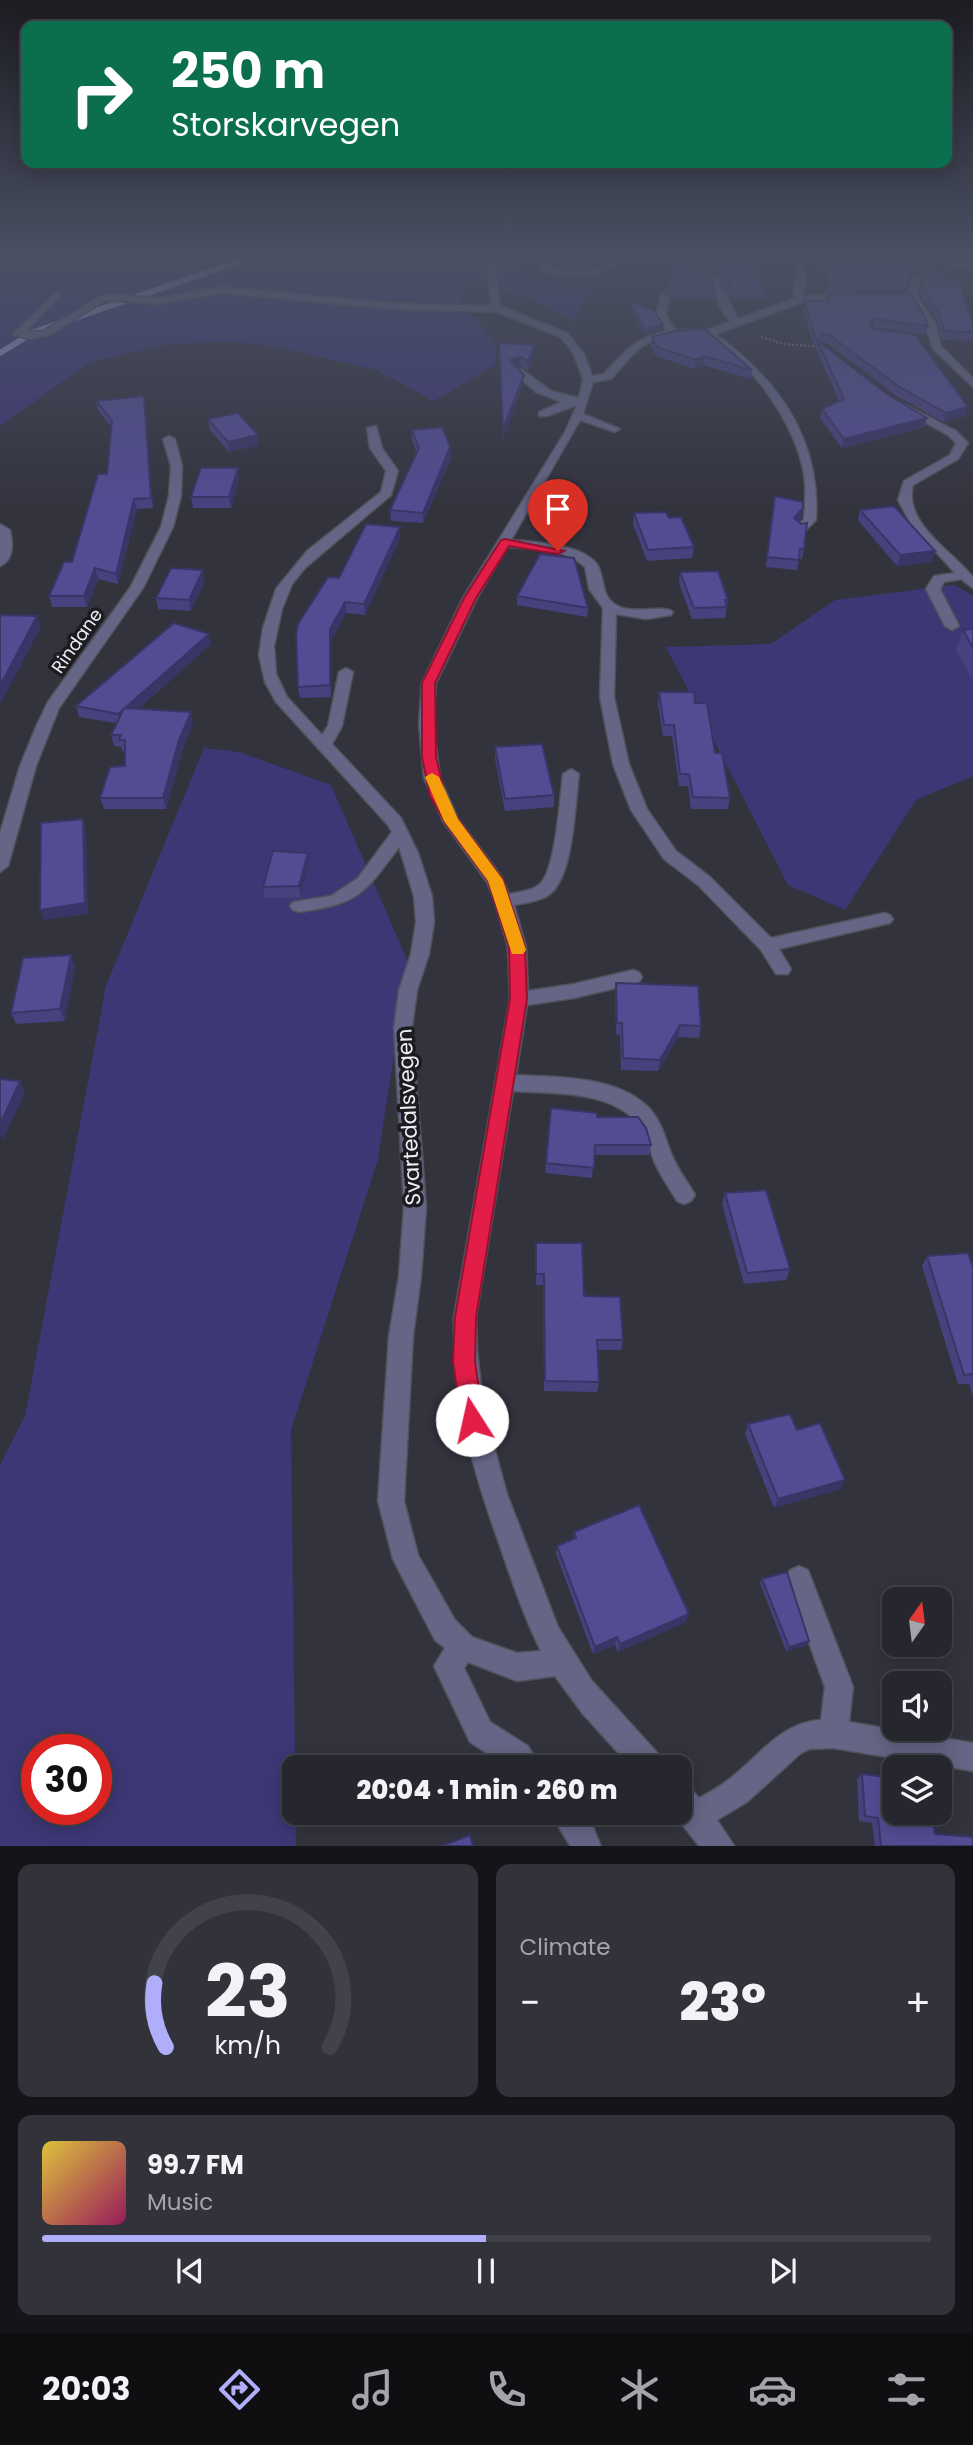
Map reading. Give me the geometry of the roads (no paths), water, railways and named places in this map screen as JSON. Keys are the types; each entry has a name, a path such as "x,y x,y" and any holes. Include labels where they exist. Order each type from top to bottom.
{"street":[{"path":"567,339 579,354 588,379 578,407 435,665 429,683 426,724 432,778 438,796 451,821 495,880 517,947 519,999 466,1317 464,1361 476,1440 518,1560 562,1662 615,1729 640,1755"},
{"path":"588,379 607,377 640,343 653,339"},
{"path":"715,339 754,372 798,429 811,499 810,520 801,528"},
{"path":"929,339 956,370 973,384"},
{"path":"517,371 539,391 578,407 615,429"},
{"path":"890,398 952,433 962,443 954,457 908,483 904,497 905,505 915,519 969,579"},
{"path":"543,414 578,407"},
{"name":"Svartedalsvegen","path":"372,428 376,448 392,471 387,494 337,532 289,579 268,635 265,660 273,689 323,746 377,800 400,833 423,896 425,922 403,1028 415,1207 410,1276 401,1336 391,1501 406,1559 445,1630 463,1647 517,1667 562,1662"},
{"name":"Rindane","path":"0,866 19,790 54,705 139,584 167,527 178,466 169,439"},
{"path":"0,528 4,530 7,545 0,562"},
{"path":"505,542 558,551 586,561 594,572 600,595 609,608 607,697 621,764 639,810 670,855 704,881 767,945 782,969"},
{"path":"953,626 933,589 939,579 969,579"},
{"path":"609,608 628,614 666,611"},
{"path":"323,746 334,726 346,672"},
{"path":"504,901 535,894 547,888 566,824 571,774"},
{"path":"299,906 335,901 364,882 400,833"},
{"path":"767,945 884,919"},
{"path":"519,999 573,991 633,976"},
{"path":"505,1082 596,1090 620,1099 644,1117 653,1129 666,1165 684,1195"},
{"path":"799,1579 839,1687 833,1734"},
{"path":"463,1647 448,1666 480,1732 516,1755"},
{"path":"692,1806 737,1792 790,1743 809,1735 833,1734 973,1757"},
{"path":"692,1812 720,1846"},
{"path":"575,1825 582,1834 586,1846"}],"waterway":[{"path":"0,353 22,339"}]}
